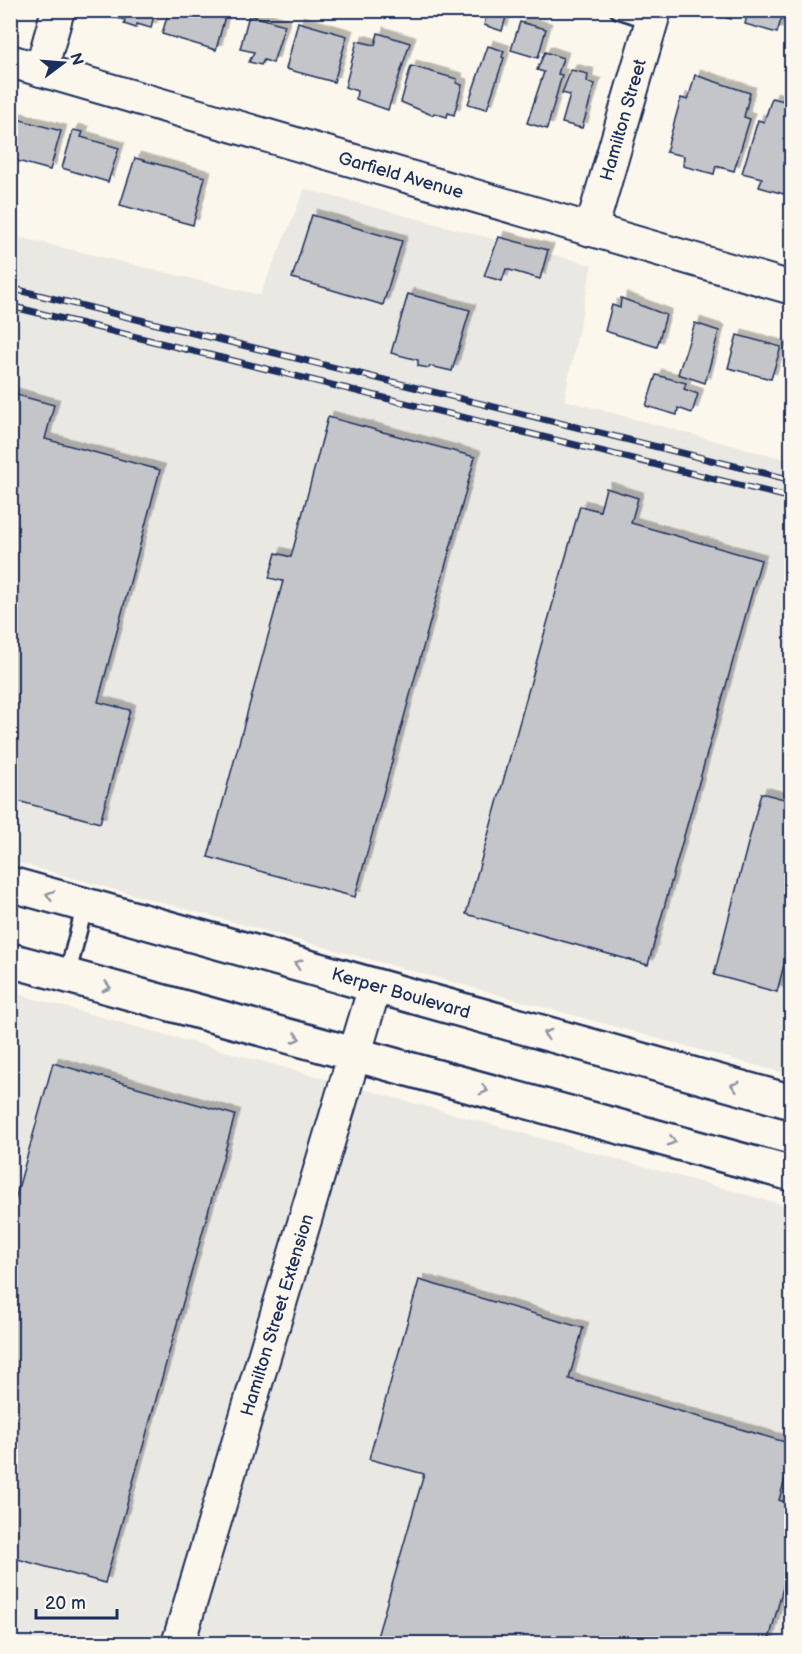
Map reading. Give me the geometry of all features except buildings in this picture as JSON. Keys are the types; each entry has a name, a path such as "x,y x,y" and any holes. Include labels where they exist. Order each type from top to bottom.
{"street":[{"path":"41,70 58,10"},
{"name":"Hamilton Street","path":"591,230 653,16"},
{"name":"Garfield Avenue","path":"10,61 792,288"},
{"name":"Kerper Boulevard","path":"10,884 792,1102"},
{"path":"10,960 792,1174"},
{"name":"Hamilton Street Extension","path":"178,1644 375,986"}],"lane":[{"path":"618,10 653,16"},
{"path":"67,976 86,905"}],"shaded area":[{"path":"305,189 592,265 564,400 791,461 791,1075 11,861 10,235 260,295"},
{"path":"10,992 791,1207 791,1643 11,1643"}],"railway":[{"path":"10,288 792,480"},
{"path":"10,306 792,498"}]}
